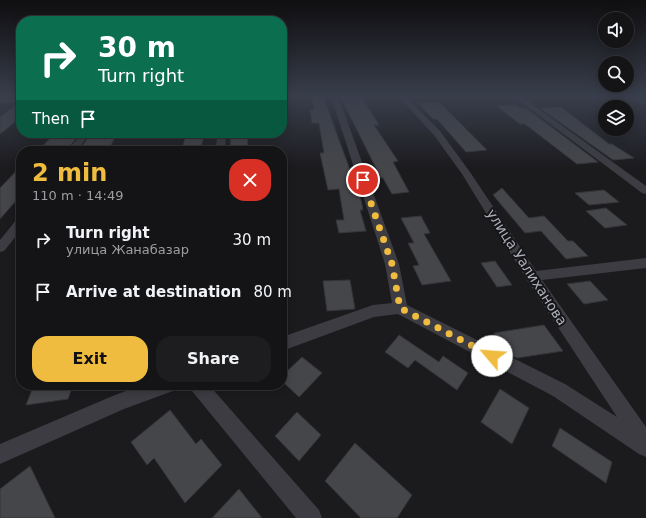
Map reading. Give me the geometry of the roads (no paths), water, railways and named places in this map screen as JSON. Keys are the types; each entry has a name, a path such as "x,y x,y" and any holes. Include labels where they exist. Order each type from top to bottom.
{"street":[{"path":"342,120 392,264 400,308"},
{"name":"улица Уалиханова","path":"425,120 437,133 463,168 532,276 646,446"},
{"path":"549,120 646,191"},
{"path":"76,146 82,138"},
{"path":"0,248 16,228"},
{"path":"532,276 646,263"},
{"path":"287,342 373,311 400,308 558,390 646,446"},
{"path":"0,454 121,401 153,390"},
{"path":"202,390 311,518"}]}
